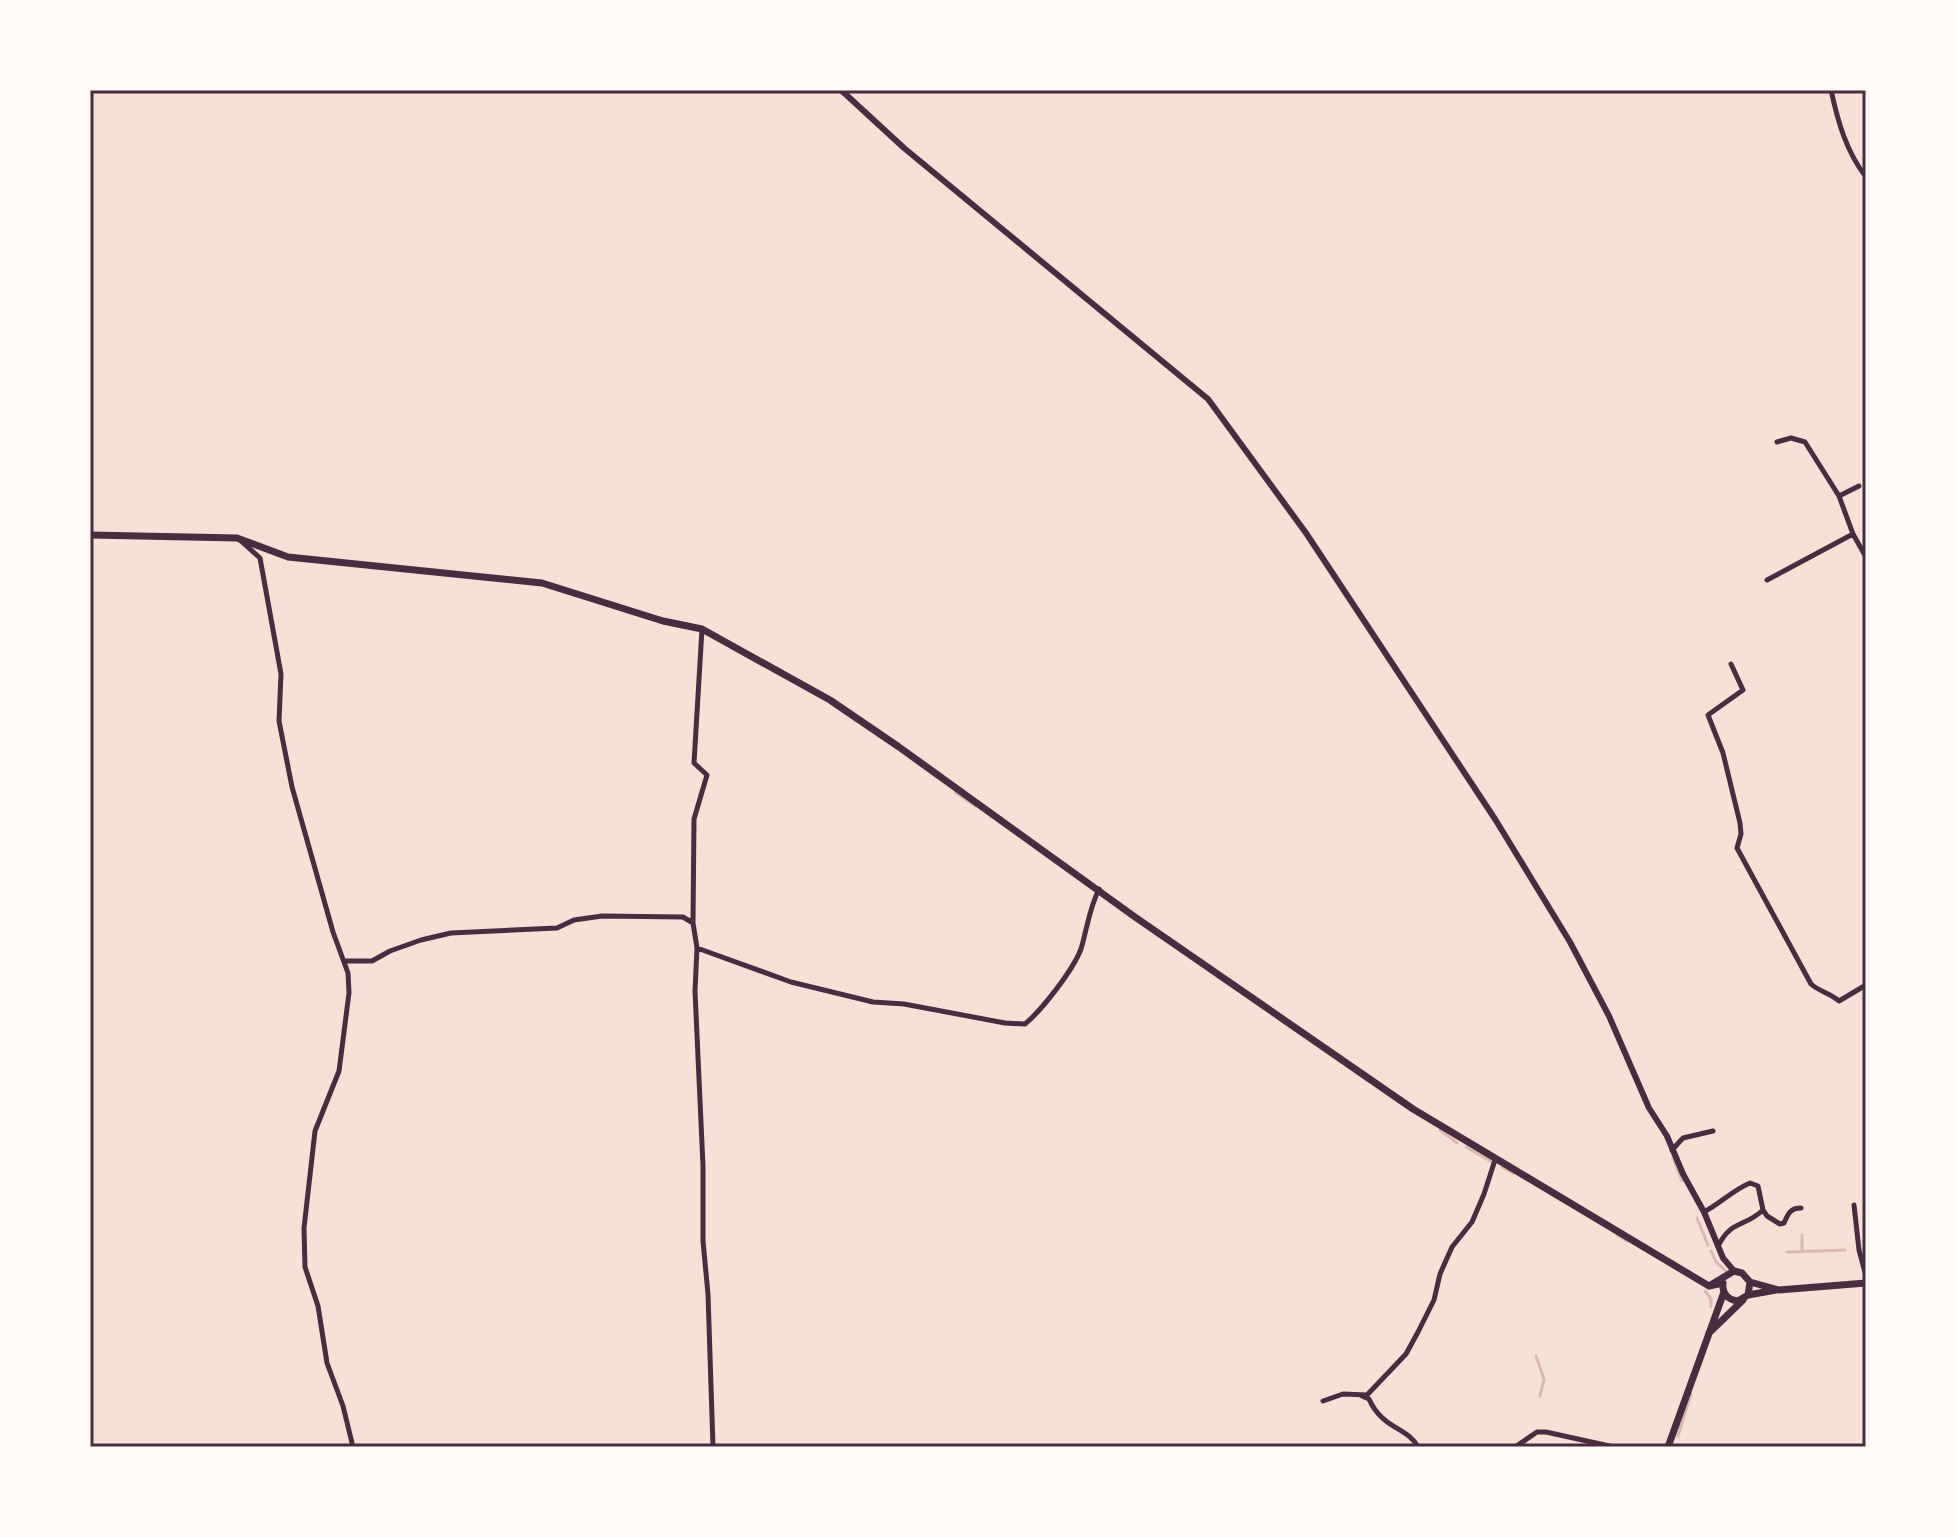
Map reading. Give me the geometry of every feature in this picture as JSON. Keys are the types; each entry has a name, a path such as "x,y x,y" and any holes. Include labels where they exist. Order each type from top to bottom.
{"main road":[{"path":"90,535 237,538 288,557 542,583 663,621 702,629 830,700 1373,1082 1495,1160 1709,1286 1723,1283 1724,1292 1668,1447"},
{"path":"1709,1286 1734,1271 1742,1273 1750,1282 1779,1290"},
{"path":"1707,1334 1746,1297 1750,1282"},
{"path":"1724,1292 1732,1300 1779,1290 1866,1283"}],"street":[{"path":"841,90 904,148 1208,399 1306,533 1495,819 1609,1016 1649,1108 1667,1136 1723,1258 1734,1271"},
{"path":"1831,90 1854,162 1866,177"},
{"path":"1777,442 1803,439 1839,496 1853,534 1866,557"},
{"path":"1839,496 1859,486"},
{"path":"1767,580 1853,534"},
{"path":"237,538 260,558 281,674 279,721 292,787 348,973 349,993 339,1071 315,1131 307,1192 305,1267 318,1306 327,1363 343,1406 353,1447"},
{"path":"1859,545 1866,539"},
{"path":"702,629 694,763 707,775 694,819 693,923 697,948 695,991 703,1241 708,1294 713,1447"},
{"path":"1731,664 1743,690 1708,715 1723,753 1740,823 1737,848 1811,984 1818,990 1831,993 1839,1001 1866,985"},
{"path":"697,948 791,982 873,1002 904,1004 1025,1024 1054,992 1076,961 1091,904 1099,889"},
{"path":"344,961 372,961 421,940 451,933 557,928 574,920 602,916 683,917 693,923"},
{"path":"1672,1150 1683,1138 1713,1131"},
{"path":"1323,1401 1343,1394 1367,1395 1406,1354 1434,1300 1440,1274 1453,1245 1472,1222 1495,1160"},
{"path":"1704,1212 1750,1183 1758,1186 1767,1216 1780,1224 1795,1208 1801,1208"},
{"path":"1854,1205 1859,1250 1866,1276"},
{"path":"1718,1246 1726,1230 1741,1222 1751,1221 1763,1210"},
{"path":"1359,1395 1369,1399 1375,1413 1400,1433 1414,1439 1418,1447"},
{"path":"1515,1447 1537,1432 1546,1432 1614,1447"}],"waterway":[{"path":"955,792 975,806"},
{"path":"1440,1130 1457,1143"},
{"path":"1466,1147 1494,1163"},
{"path":"1673,1158 1682,1181"},
{"path":"1502,1167 1513,1173"},
{"path":"1697,1218 1708,1245"},
{"path":"1617,1235 1627,1241"},
{"path":"1802,1235 1802,1252"},
{"path":"1787,1252 1845,1250"},
{"path":"1711,1251 1716,1262 1727,1272"},
{"path":"1705,1291 1711,1299 1711,1307"},
{"path":"1536,1356 1544,1379 1540,1396"},
{"path":"1678,1436 1691,1394"}]}
